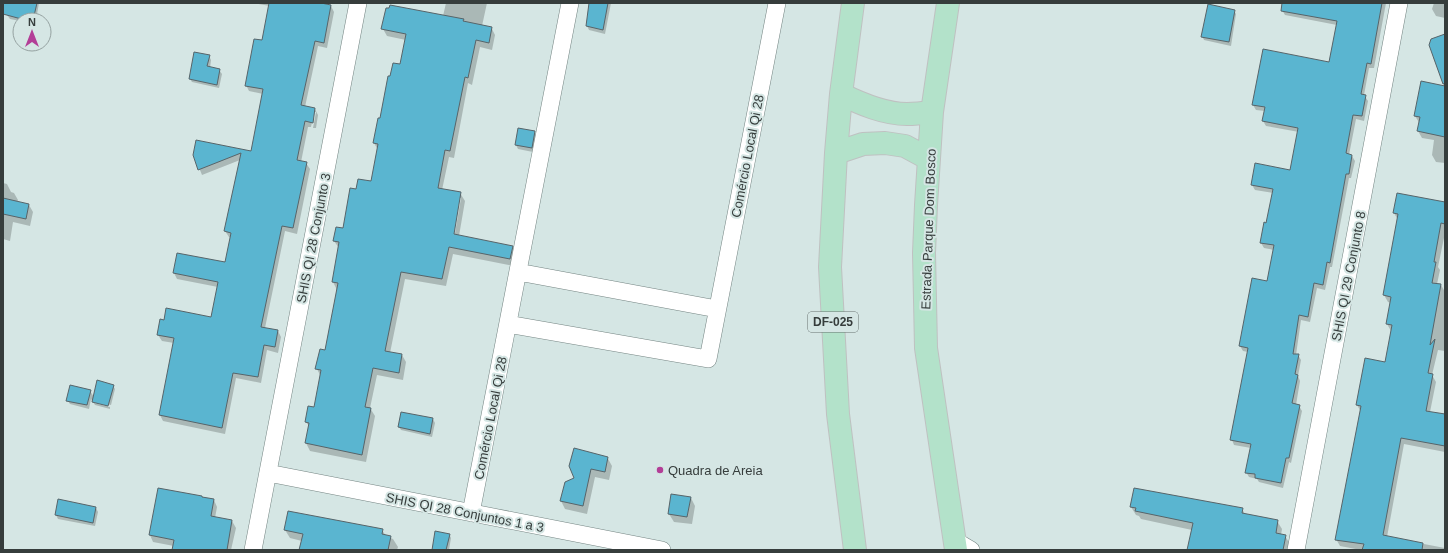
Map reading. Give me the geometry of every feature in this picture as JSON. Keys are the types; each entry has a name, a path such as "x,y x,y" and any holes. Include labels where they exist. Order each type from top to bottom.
{"main road":[{"name":"DF-025","path":"853,3 841,94 836,153 830,267 838,414 855,550"},
{"name":"Estrada Parque Dom Bosco","path":"948,3 932,112 929,159 924,253 926,348 961,547"},
{"path":"841,94 864,105 880,110 906,114 932,112"},
{"path":"836,153 862,144 885,143 905,146 929,159"}],"street":[{"name":"SHIS QI 28 Conjunto 3","path":"253,550 358,3"},
{"name":"Comércio Local Qi 28","path":"472,513 570,3"},
{"name":"Comércio Local Qi 28","path":"508,324 708,359 777,3"},
{"name":"SHIS QI 29 Conjunto 8","path":"1296,550 1400,3"},
{"path":"518,272 718,309"},
{"name":"SHIS QI 28 Conjuntos 1 a 3","path":"268,473 472,513 633,547 662,550"}],"building":[{"path":"3,3 37,3 35,12 12,12 12,16 3,14"},
{"path":"269,3 321,3 331,5 324,43 315,41 301,105 315,108 313,123 305,121 297,160 307,162 293,228 282,226 261,327 278,330 275,347 264,345 258,377 233,373 222,428 159,415 174,338 157,335 160,319 164,320 166,308 211,317 218,282 173,273 177,253 225,262 231,233 224,231 241,153 198,170 193,155 196,140 251,151 263,89 245,86 254,39 262,40"},
{"path":"589,3 608,3 603,30 586,26"},
{"path":"1282,3 1382,3 1371,64 1367,63 1361,94 1366,95 1362,116 1353,115 1346,153 1352,155 1349,174 1346,174 1330,263 1327,262 1323,285 1314,283 1308,317 1299,315 1293,354 1299,354 1295,374 1298,375 1292,403 1300,405 1289,458 1286,458 1281,483 1255,478 1255,474 1245,473 1251,444 1230,440 1248,348 1239,346 1252,278 1267,281 1274,245 1260,243 1273,189 1251,185 1255,163 1290,170 1298,128 1262,121 1265,107 1252,105 1263,49 1329,62 1337,21 1281,11"},
{"path":"1208,4 1235,10 1229,42 1201,37"},
{"path":"390,5 464,19 463,21 492,27 489,43 476,40 468,78 465,77 450,151 445,150 438,188 461,192 454,234 513,246 510,259 449,247 442,279 401,272 385,351 402,354 399,373 373,368 365,407 371,408 362,455 305,443 309,423 305,422 308,406 314,407 321,370 315,369 320,349 325,350 338,283 332,282 339,242 333,241 336,227 343,228 350,188 356,189 358,179 371,181 378,144 373,143 378,118 380,118 388,76 390,76 393,63 400,64 406,34 381,29 386,8 389,8"},
{"path":"1445,34 1445,83 1443,84 1429,45 1431,39"},
{"path":"194,52 210,55 207,66 220,69 217,85 189,79"},
{"path":"1421,81 1445,86 1445,137 1417,131 1420,117 1414,116"},
{"path":"518,128 535,131 532,148 515,145"},
{"path":"1397,193 1445,202 1445,224 1441,223 1432,283 1441,284 1430,345 1435,339 1428,373 1433,374 1426,411 1445,414 1445,446 1401,438 1383,535 1423,543 1422,550 1362,550 1364,544 1335,540 1361,406 1356,405 1365,358 1385,362 1392,325 1386,324 1391,297 1383,295 1398,214 1393,213"},
{"path":"3,198 29,204 26,219 3,214"},
{"path":"97,380 114,385 108,406 92,402"},
{"path":"70,385 91,390 87,405 66,401"},
{"path":"401,412 433,418 430,434 398,427"},
{"path":"574,448 608,457 605,472 591,469 583,506 560,501 565,482 574,478 569,466"},
{"path":"158,488 214,499 211,516 232,520 227,550 172,550 174,540 149,535"},
{"path":"1134,488 1243,508 1242,513 1278,520 1276,533 1286,535 1283,550 1187,550 1193,523 1135,511 1136,508 1130,507"},
{"path":"671,494 691,497 687,517 668,514"},
{"path":"58,499 96,507 93,523 55,515"},
{"path":"288,511 383,529 382,534 391,536 388,550 299,550 303,534 284,530"},
{"path":"435,531 450,534 446,550 432,550"}],"place":[{"name":"Quadra de Areia","path":"660,470"}]}
